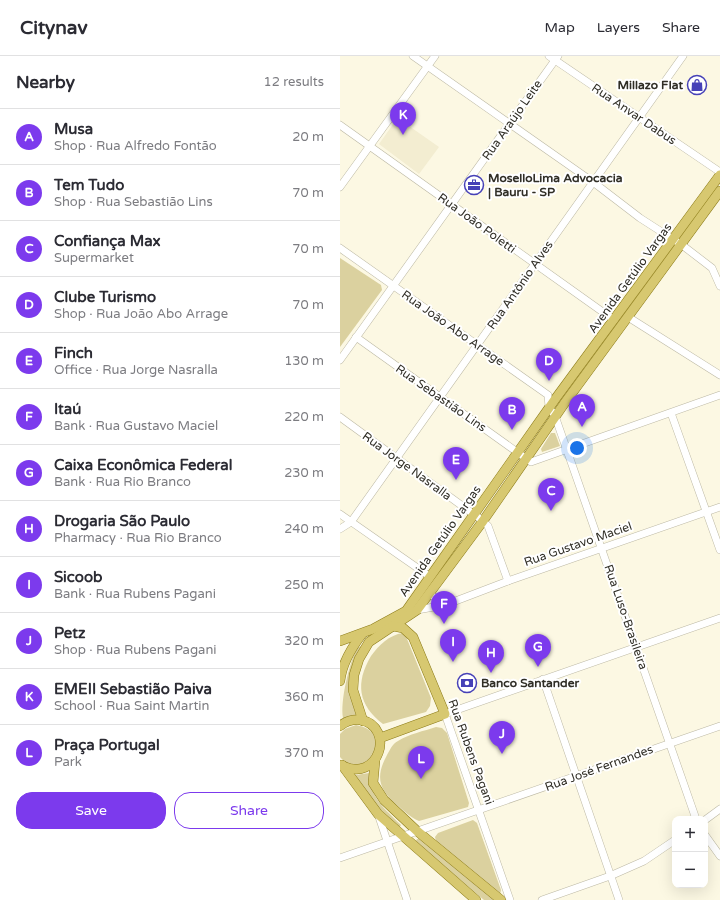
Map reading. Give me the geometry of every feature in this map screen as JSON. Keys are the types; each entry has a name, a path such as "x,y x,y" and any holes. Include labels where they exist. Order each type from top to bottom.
{"main road":[{"name":"Avenida Getúlio Vargas","path":"406,611 549,407 552,396 614,320 720,174"},
{"name":"Avenida Getúlio Vargas","path":"406,611 417,610 430,594 483,521 555,416 720,191"},
{"path":"363,721 353,690 354,675 360,658 370,642 417,610"},
{"path":"340,641 362,634 406,611"},
{"name":"Rua Rubens Pagani","path":"393,626 403,628 413,637 445,714"},
{"path":"340,681 344,666 353,647 362,634"},
{"path":"380,738 445,714"},
{"path":"340,726 349,721 363,721 371,725 380,738 380,751 375,761 373,783 378,792 418,831 501,900"},
{"path":"341,765 349,769 357,770 365,768 375,761"},
{"path":"341,765 378,814 476,900"}],"street":[{"path":"413,56 593,182 640,218 682,244 712,268 720,286"},
{"path":"340,187 368,146 435,56"},
{"name":"Rua Antônio Alves","path":"340,529 351,522 397,459 683,56"},
{"name":"Rua Anvar Dabus","path":"554,57 720,174"},
{"name":"Rua Araújo Leite","path":"340,360 510,123 554,57"},
{"name":"Rua João Poletti","path":"340,125 614,320"},
{"name":"Rua João Abo Arrage","path":"340,248 564,404"},
{"path":"628,317 720,375"},
{"name":"Rua Sebastião Lins","path":"356,337 526,458"},
{"path":"526,458 531,462 567,451 720,395"},
{"path":"549,407 555,416"},
{"path":"670,413 720,550"},
{"name":"Rua Luso-Brasileira","path":"555,416 695,816"},
{"name":"Rua Jorge Nasralla","path":"340,417 483,521"},
{"name":"Rua Gustavo Maciel","path":"417,610 445,605 508,581 720,507"},
{"path":"340,514 430,576"},
{"path":"483,521 488,526 508,581"},
{"path":"430,594 445,605"},
{"path":"445,714 636,646 720,618"},
{"path":"543,679 619,900"},
{"name":"Rua Rubens Pagani","path":"445,714 510,900"},
{"name":"Rua José Fernandes","path":"403,836 479,811 720,726"},
{"path":"708,818 720,809"},
{"path":"378,814 386,842 407,900"},
{"path":"340,858 403,836"},
{"path":"708,839 720,856"},
{"path":"542,900 610,876 644,861 672,842"}],"shaded area":[{"path":"404,109 415,117 409,126 439,147 419,174 379,144"},
{"path":"340,258 381,285 382,290 340,347"},
{"path":"551,433 555,433 560,446 542,452 541,449"},
{"path":"403,633 405,634 431,698 430,706 426,712 383,724 368,709 364,701 361,684 366,666 377,648 389,638"},
{"path":"361,646 353,663 350,680 351,697 357,715 343,718 342,711 344,693 348,673 357,648"},
{"path":"356,725 369,730 375,737 376,746 373,754 367,761 358,765 349,764 340,757 340,734 345,729"},
{"path":"436,727 442,728 447,733 469,803 468,807 419,821 404,811 386,793 381,782 381,770 391,747 396,742"},
{"path":"369,773 372,790 379,802 401,825 399,828 367,795 358,781 356,775"},
{"path":"473,820 477,823 501,890 500,895 436,841 435,837 438,833"},
{"path":"419,838 493,900 484,900 417,843 416,840"}],"place":[{"name":"Millazo FIat","path":"697,85"},
{"name":"EMEII Sebastião Paiva","path":"403,135"},
{"name":"MoselloLima Advocacia | Bauru - SP","path":"474,185"},
{"name":"Clube Turismo","path":"549,381"},
{"name":"Musa","path":"582,427"},
{"name":"Tem Tudo","path":"512,430"},
{"name":"Finch","path":"456,480"},
{"name":"Confiança Max","path":"551,511"},
{"name":"Itaú","path":"444,624"},
{"name":"Sicoob","path":"453,662"},
{"name":"Caixa Econômica Federal","path":"538,667"},
{"name":"Drogaria São Paulo","path":"491,673"},
{"name":"Banco Santander","path":"467,683"},
{"name":"Petz","path":"502,754"},
{"name":"Praça Portugal","path":"421,779"}]}
